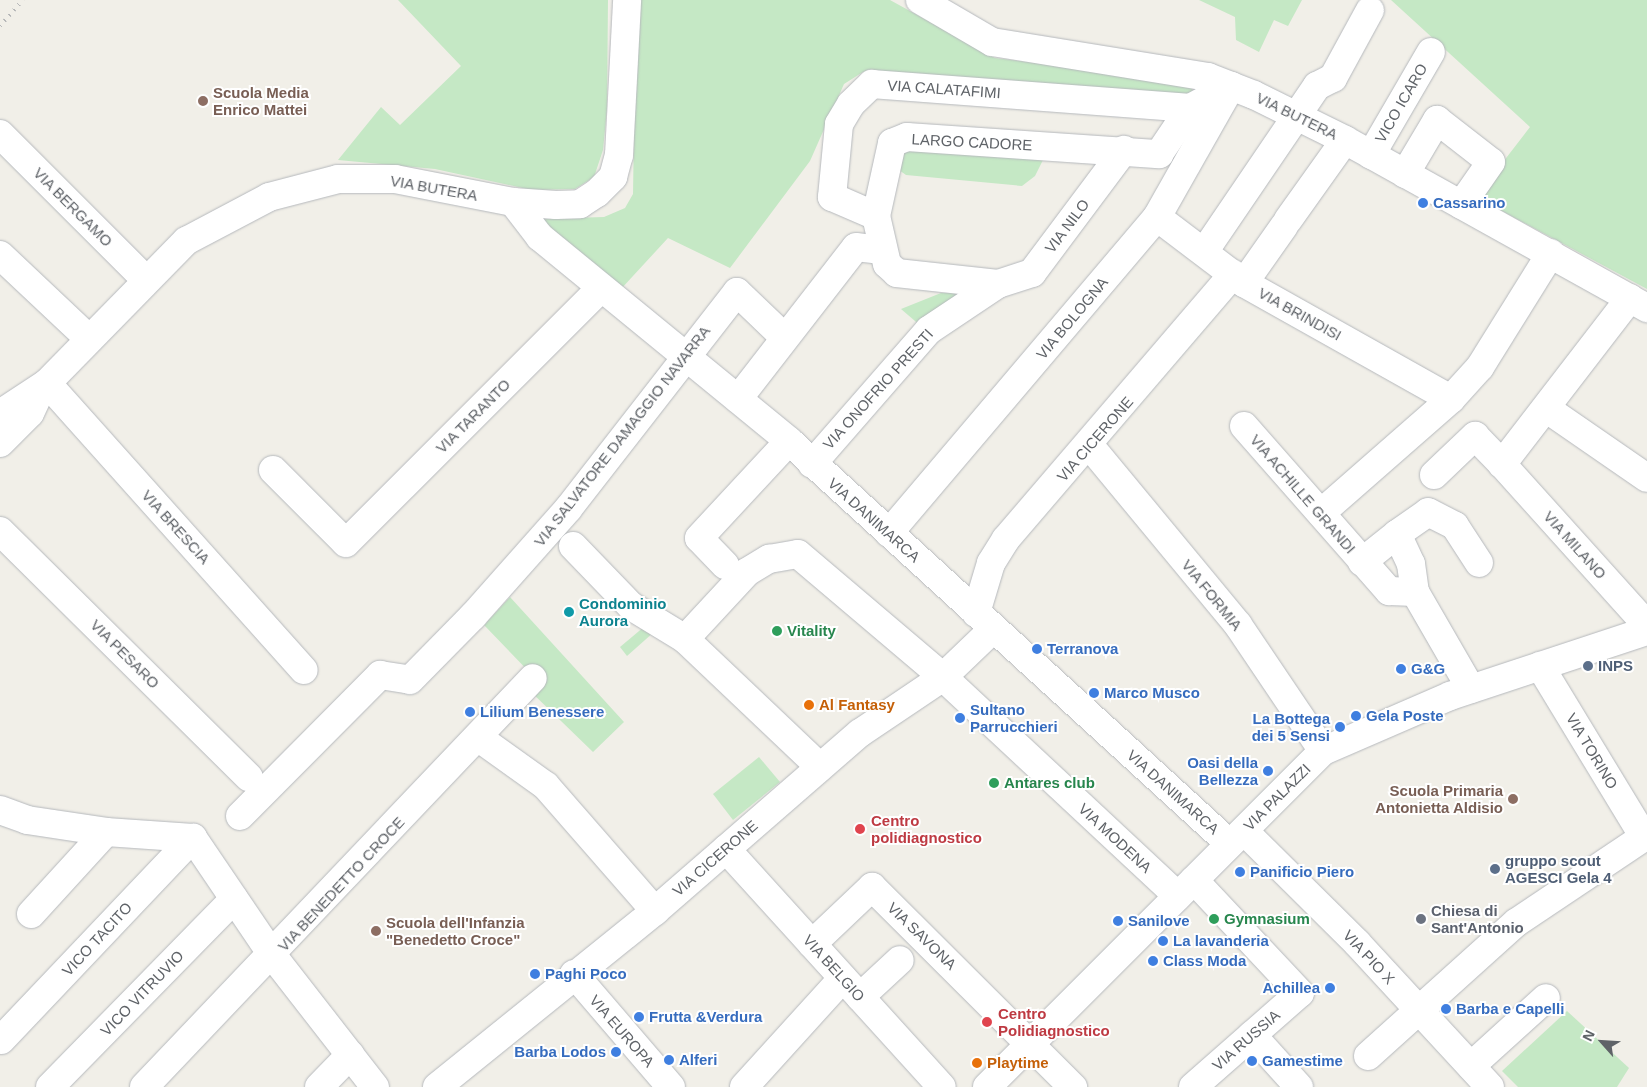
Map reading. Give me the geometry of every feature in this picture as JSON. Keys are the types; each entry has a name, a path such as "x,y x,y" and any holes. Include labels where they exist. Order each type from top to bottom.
{"street":[{"name":"VIA BUTERA","path":"0,414 44,386 146,280 210,225 307,185 395,179 512,202 580,204 612,177 621,129 627,0"},
{"name":"VIA BUTERA","path":"920,0 992,42 1208,77 1231,86 1345,140 1638,303"},
{"path":"1204,252 1317,86 1333,78 1370,10"},
{"name":"VICO ICARO","path":"1371,155 1431,52"},
{"name":"VIA CALATAFIMI","path":"876,216 832,197 839,124 850,104 872,84 1190,108"},
{"name":"LARGO CADORE","path":"998,284 898,273 887,264 882,250 876,216 892,143 907,137 1124,150 1159,154 1190,108 1231,86"},
{"name":"VIA BOLOGNA","path":"888,533 1157,217 1231,86"},
{"path":"1405,174 1437,120 1491,162 1461,205"},
{"name":"VIA BERGAMO","path":"0,134 146,280"},
{"name":"VIA CICERONE","path":"436,1087 574,974 655,911 820,767 943,677 985,621 991,563 1006,539 1286,223 1345,140"},
{"name":"VIA NILO","path":"998,284 1032,273 1124,150"},
{"name":"VIA DANIMARCA","path":"512,202 540,237 600,289 686,355 789,441 985,621 1237,837"},
{"name":"VIA BRINDISI","path":"1157,217 1238,279 1451,399"},
{"path":"738,398 856,247 882,250"},
{"path":"1321,513 1451,399 1480,367 1551,254"},
{"path":"0,255 89,339"},
{"name":"VIA ONOFRIO PRESTI","path":"812,464 929,330 998,284"},
{"name":"VIA TARANTO","path":"273,470 346,543 600,289"},
{"name":"VIA SALVATORE DAMAGGIO NAVARRA","path":"240,816 380,675 410,680 458,631 568,509 686,355 737,292 785,338"},
{"path":"1502,464 1638,303"},
{"path":"0,444 30,413 44,386"},
{"name":"VIA BRESCIA","path":"44,386 304,670"},
{"path":"1547,409 1647,478"},
{"name":"VIA ACHILLE GRANDI","path":"1244,426 1389,591 1415,592"},
{"name":"VIA MILANO","path":"1434,475 1475,436 1647,625"},
{"path":"725,565 699,538 789,441"},
{"name":"VIA FORMIA","path":"1090,446 1238,625 1323,751"},
{"name":"VIA ACHILLE GRANDI","path":"1362,562 1428,512 1456,526 1479,563"},
{"name":"VIA PESARO","path":"0,531 249,777"},
{"path":"1397,534 1411,564 1415,592 1471,689"},
{"path":"573,546 631,606 685,639 820,767"},
{"name":"VIA MODENA","path":"685,639 747,572 769,558 798,554 1186,888 1300,993"},
{"name":"VIA PALAZZI","path":"987,1087 1323,751 1364,730 1471,689 1647,631"},
{"name":"VIA TORINO","path":"1540,666 1646,836"},
{"name":"VIA BENEDETTO CROCE","path":"144,1087 273,956 479,738 533,678"},
{"path":"479,738 546,786 655,911"},
{"path":"0,810 27,820 106,832 192,838 273,956 376,1087"},
{"path":"31,914 106,832"},
{"path":"1368,1056 1517,922 1646,836"},
{"name":"VIA PIO X","path":"1237,837 1418,1011 1490,1087"},
{"name":"VICO TACITO","path":"1,1040 192,838"},
{"name":"VIA BELGIO","path":"726,849 942,1087"},
{"name":"VIA SAVONA","path":"812,944 872,887 1031,1043"},
{"name":"VICO VITRUVIO","path":"50,1087 234,900"},
{"path":"744,1087 852,987 900,960"},
{"name":"VIA EUROPA","path":"574,974 671,1087"},
{"name":"VIA RUSSIA","path":"1193,1087 1300,993"},
{"path":"1471,1066 1546,998"},
{"path":"1252,1035 1299,1087"},
{"path":"1031,1043 1074,1087"},
{"path":"319,1087 350,1055"}],"green space":[{"path":"398,0 608,0 607,109 603,150 594,177 575,189 532,190 435,169 338,160 381,107 400,125 461,66"},
{"path":"636,0 890,0 995,58 1190,82 1193,92 1188,99 863,72 844,84 810,161 730,268 668,238 621,289 537,219 604,217 625,208 633,194"},
{"path":"1199,0 1302,0 1288,26 1274,20 1259,52 1236,40 1235,17"},
{"path":"1391,0 1647,0 1647,289 1476,197 1530,127"},
{"path":"908,145 1044,158 1035,176 1022,186 906,175 892,165"},
{"path":"966,291 922,327 901,309 941,293"},
{"path":"510,597 624,722 593,752 529,690 535,678 484,625"},
{"path":"651,621 654,632 627,656 620,647"},
{"path":"759,757 780,782 733,820 713,794"},
{"path":"1567,1011 1629,1068 1617,1087 1518,1087 1502,1071"}],"railway":[{"path":"0,26 23,0"}],"place":[{"name":"Scuola Media Enrico Mattei","path":"203,101"},
{"name":"Cassarino","path":"1423,203"},
{"name":"Condominio Aurora","path":"569,612"},
{"name":"Vitality","path":"777,631"},
{"name":"Terranova","path":"1037,649"},
{"name":"INPS","path":"1588,666"},
{"name":"G&G","path":"1401,669"},
{"name":"Marco Musco","path":"1094,693"},
{"name":"Al Fantasy","path":"809,705"},
{"name":"Lilium Benessere","path":"470,712"},
{"name":"Gela Poste","path":"1356,716"},
{"name":"Sultano Parrucchieri","path":"960,718"},
{"name":"La Bottega dei 5 Sensi","path":"1340,727"},
{"name":"Oasi della Bellezza","path":"1268,771"},
{"name":"Antares club","path":"994,783"},
{"name":"Scuola Primaria Antonietta Aldisio","path":"1513,799"},
{"name":"Centro polidiagnostico","path":"860,829"},
{"name":"gruppo scout AGESCI Gela 4","path":"1495,869"},
{"name":"Panificio Piero","path":"1240,872"},
{"name":"Gymnasium","path":"1214,919"},
{"name":"Chiesa di Sant'Antonio","path":"1421,919"},
{"name":"Sanilove","path":"1118,921"},
{"name":"Scuola dell'Infanzia \"Benedetto Croce\"","path":"376,931"},
{"name":"La lavanderia","path":"1163,941"},
{"name":"Class Moda","path":"1153,961"},
{"name":"Paghi Poco","path":"535,974"},
{"name":"Achillea","path":"1330,988"},
{"name":"Barba e Capelli","path":"1446,1009"},
{"name":"Frutta &Verdura","path":"639,1017"},
{"name":"Centro Polidiagnostico","path":"987,1022"},
{"name":"Barba Lodos","path":"616,1052"},
{"name":"Alferi","path":"669,1060"},
{"name":"Gamestime","path":"1252,1061"},
{"name":"Playtime","path":"977,1063"}]}
